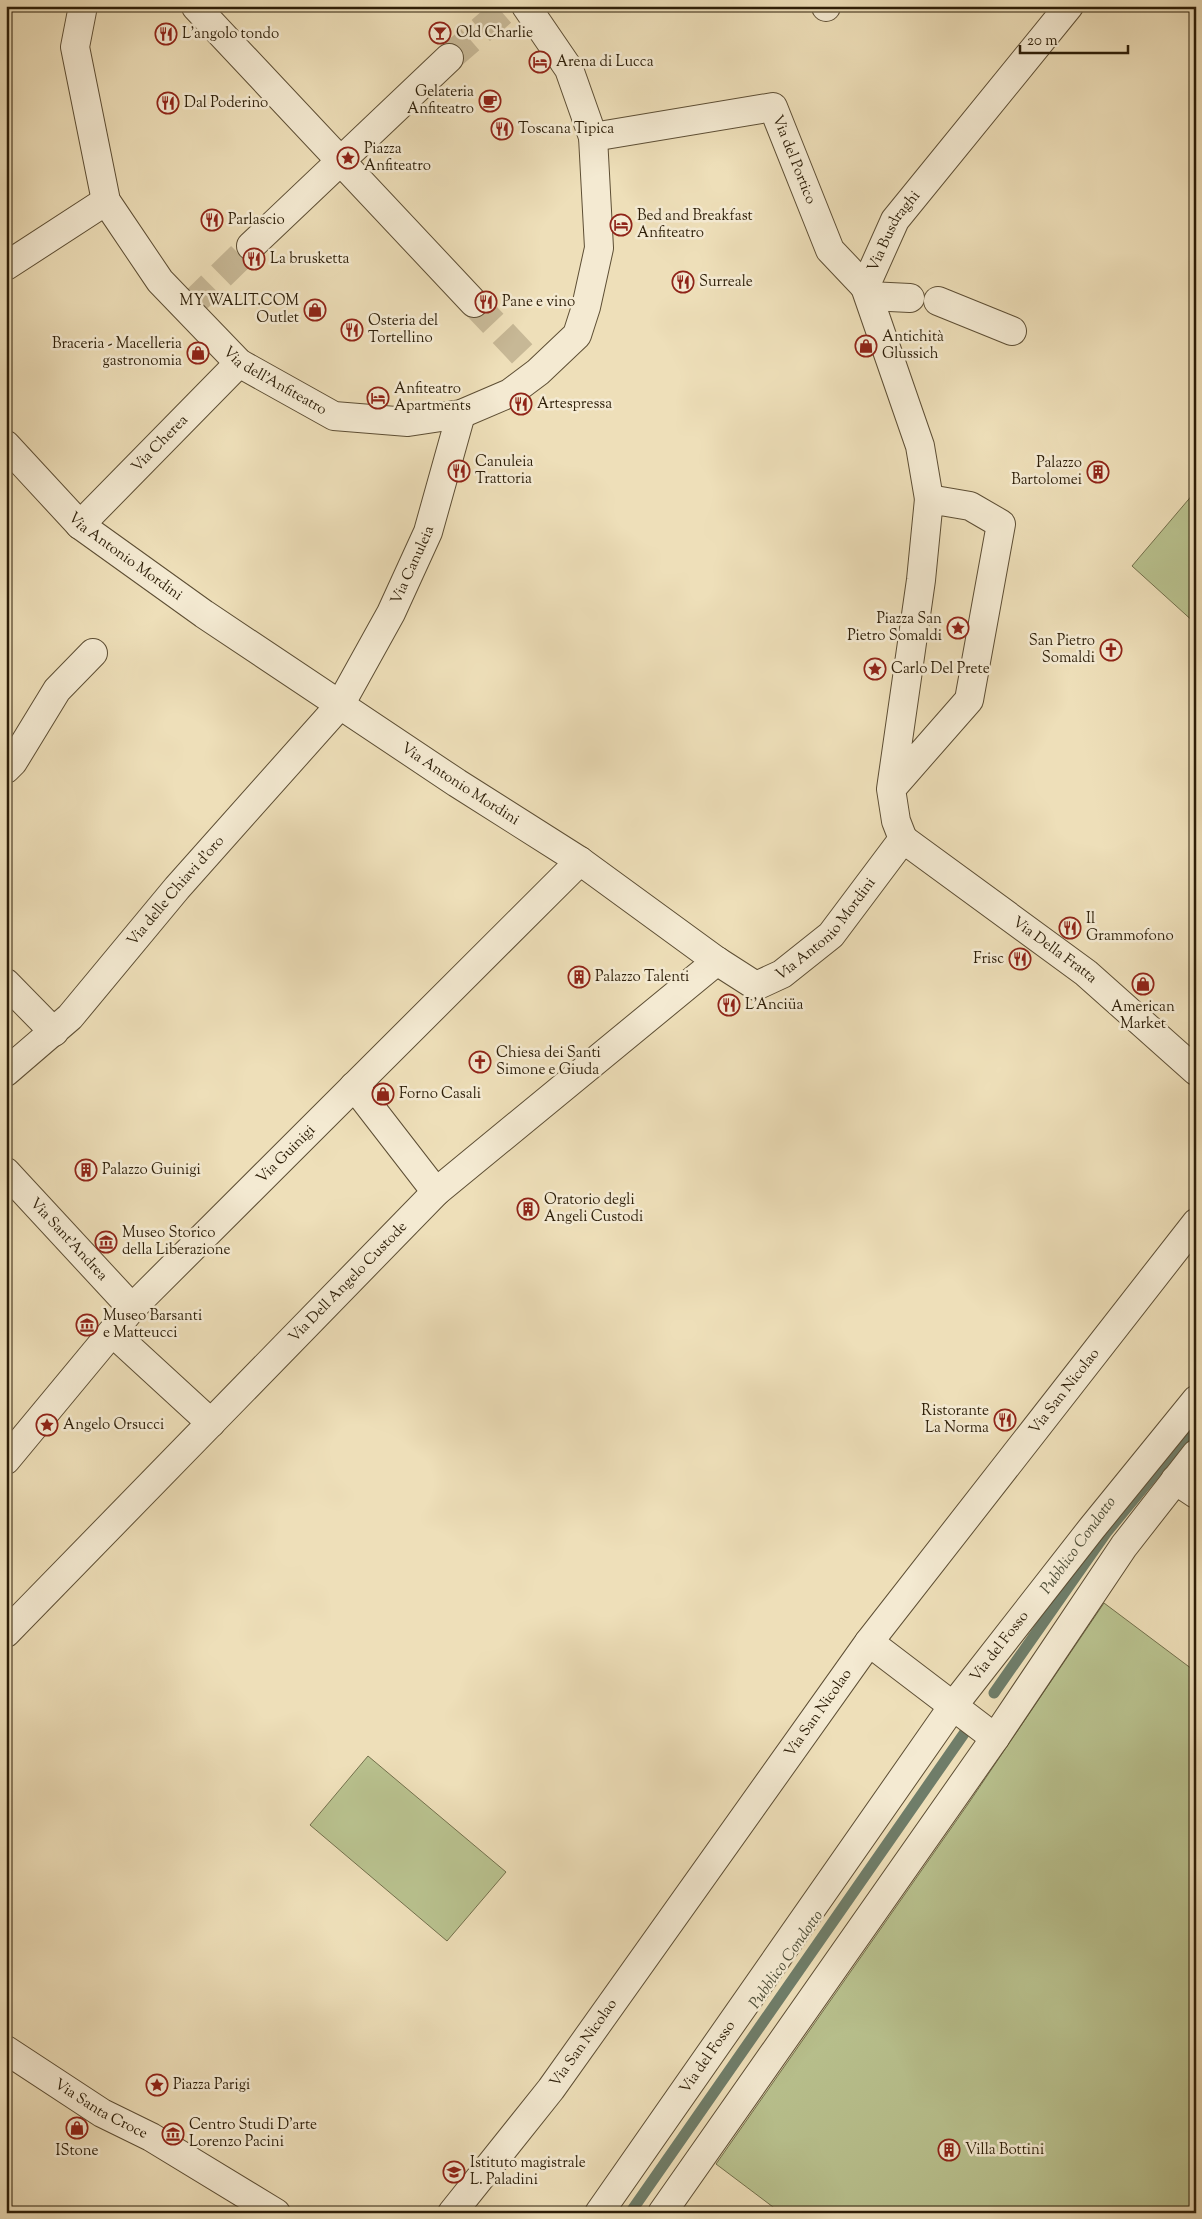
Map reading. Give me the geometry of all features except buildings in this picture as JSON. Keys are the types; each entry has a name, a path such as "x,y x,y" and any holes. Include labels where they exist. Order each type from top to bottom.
{"street":[{"name":"Via dell'Anfiteatro","path":"83,6 75,47 106,201 160,281 189,308 239,364 334,416 408,422 461,414 510,393 533,367 576,335 586,307 599,248 593,137 569,69 526,6"},
{"name":"Via Busdraghi","path":"867,291 895,220 1069,6"},
{"path":"196,7 474,303"},
{"path":"252,246 449,58"},
{"name":"Via del Portico","path":"593,137 773,108 830,250 867,291"},
{"path":"6,266 106,201"},
{"path":"903,839 896,821 892,789 922,580 929,499 920,446 867,291 910,298"},
{"path":"938,301 1012,331"},
{"name":"Via Cherea","path":"80,525 239,364"},
{"name":"Via Canuleia","path":"340,705 391,613 428,532 461,414"},
{"name":"Via Antonio Mordini","path":"6,444 80,525 204,614 580,861 717,961 756,986 782,974 831,935 903,839"},
{"path":"892,789 969,700 1001,524 970,506 929,499"},
{"path":"6,769 13,762 57,690 93,653"},
{"name":"Via delle Chiavi d'oro","path":"6,1072 70,1017 177,888 340,705"},
{"name":"Via Della Fratta","path":"903,839 1086,973 1196,1071"},
{"name":"Via Guinigi","path":"6,1460 132,1308 580,861"},
{"name":"Via Dell Angelo Custode","path":"6,1632 436,1192 717,961"},
{"path":"6,983 54,1032"},
{"path":"354,1086 436,1192"},
{"name":"Via Sant'Andrea","path":"6,1172 132,1308"},
{"name":"Via San Nicolao","path":"452,2213 551,2089 869,1642 1196,1223"},
{"path":"113,1333 211,1423"},
{"name":"Via del Fosso","path":"599,2213 954,1706 1111,1504 1196,1400"},
{"path":"662,2213 995,1738 1124,1546 1185,1487 1196,1454"},
{"path":"869,1642 995,1738"},
{"name":"Via Santa Croce","path":"6,2050 102,2113 151,2137 276,2213"}],"green space":[{"path":"1194,493 1196,494 1196,624 1132,566"},
{"name":"Villa Bottini","path":"1104,1603 1196,1672 1196,2213 781,2213 716,2164 968,1804"},
{"path":"368,1756 506,1872 447,1941 310,1825"}],"waterway":[{"name":"Pubblico Condotto","path":"994,1693 1106,1533 1196,1424"},
{"name":"Pubblico Condotto","path":"630,2213 970,1725"}],"tunnel":[{"path":"449,58 509,6"},
{"path":"191,305 251,246"},
{"path":"474,303 529,361"}],"place":[{"name":"Old Charlie","path":"440,33"},
{"name":"L'angolo tondo","path":"166,34"},
{"name":"Arena di Lucca","path":"540,62"},
{"name":"Gelateria Anfiteatro","path":"490,101"},
{"name":"Dal Poderino","path":"168,103"},
{"name":"Toscana Tipica","path":"502,129"},
{"name":"Piazza Anfiteatro","path":"348,158"},
{"name":"Parlascio","path":"212,220"},
{"name":"Bed and Breakfast Anfiteatro","path":"621,225"},
{"name":"La brusketta","path":"254,259"},
{"name":"Surreale","path":"683,282"},
{"name":"Pane e vino","path":"486,302"},
{"name":"MY WALIT.COM Outlet","path":"315,310"},
{"name":"Osteria del Tortellino","path":"352,330"},
{"name":"Antichità Glussich","path":"866,346"},
{"name":"Braceria - Macelleria gastronomia","path":"198,353"},
{"name":"Anfiteatro Apartments","path":"378,398"},
{"name":"Artespressa","path":"521,404"},
{"name":"Canuleia Trattoria","path":"459,471"},
{"name":"Palazzo Bartolomei","path":"1098,472"},
{"name":"Piazza San Pietro Somaldi","path":"958,628"},
{"name":"San Pietro Somaldi","path":"1111,650"},
{"name":"Carlo Del Prete","path":"875,669"},
{"name":"Il Grammofono","path":"1070,928"},
{"name":"Frisc","path":"1020,959"},
{"name":"Palazzo Talenti","path":"579,977"},
{"name":"American Market","path":"1143,984"},
{"name":"L'Anciüa","path":"729,1005"},
{"name":"Chiesa dei Santi Simone e Giuda","path":"480,1062"},
{"name":"Forno Casali","path":"383,1094"},
{"name":"Palazzo Guinigi","path":"86,1170"},
{"name":"Oratorio degli Angeli Custodi","path":"528,1209"},
{"name":"Museo Storico della Liberazione","path":"106,1242"},
{"name":"Museo Barsanti e Matteucci","path":"87,1325"},
{"name":"Ristorante La Norma","path":"1005,1420"},
{"name":"Angelo Orsucci","path":"47,1425"},
{"name":"Piazza Parigi","path":"157,2085"},
{"name":"IStone","path":"77,2128"},
{"name":"Centro Studi D'arte Lorenzo Pacini","path":"173,2134"},
{"name":"Villa Bottini","path":"949,2150"},
{"name":"Istituto magistrale L. Paladini","path":"454,2172"}]}
